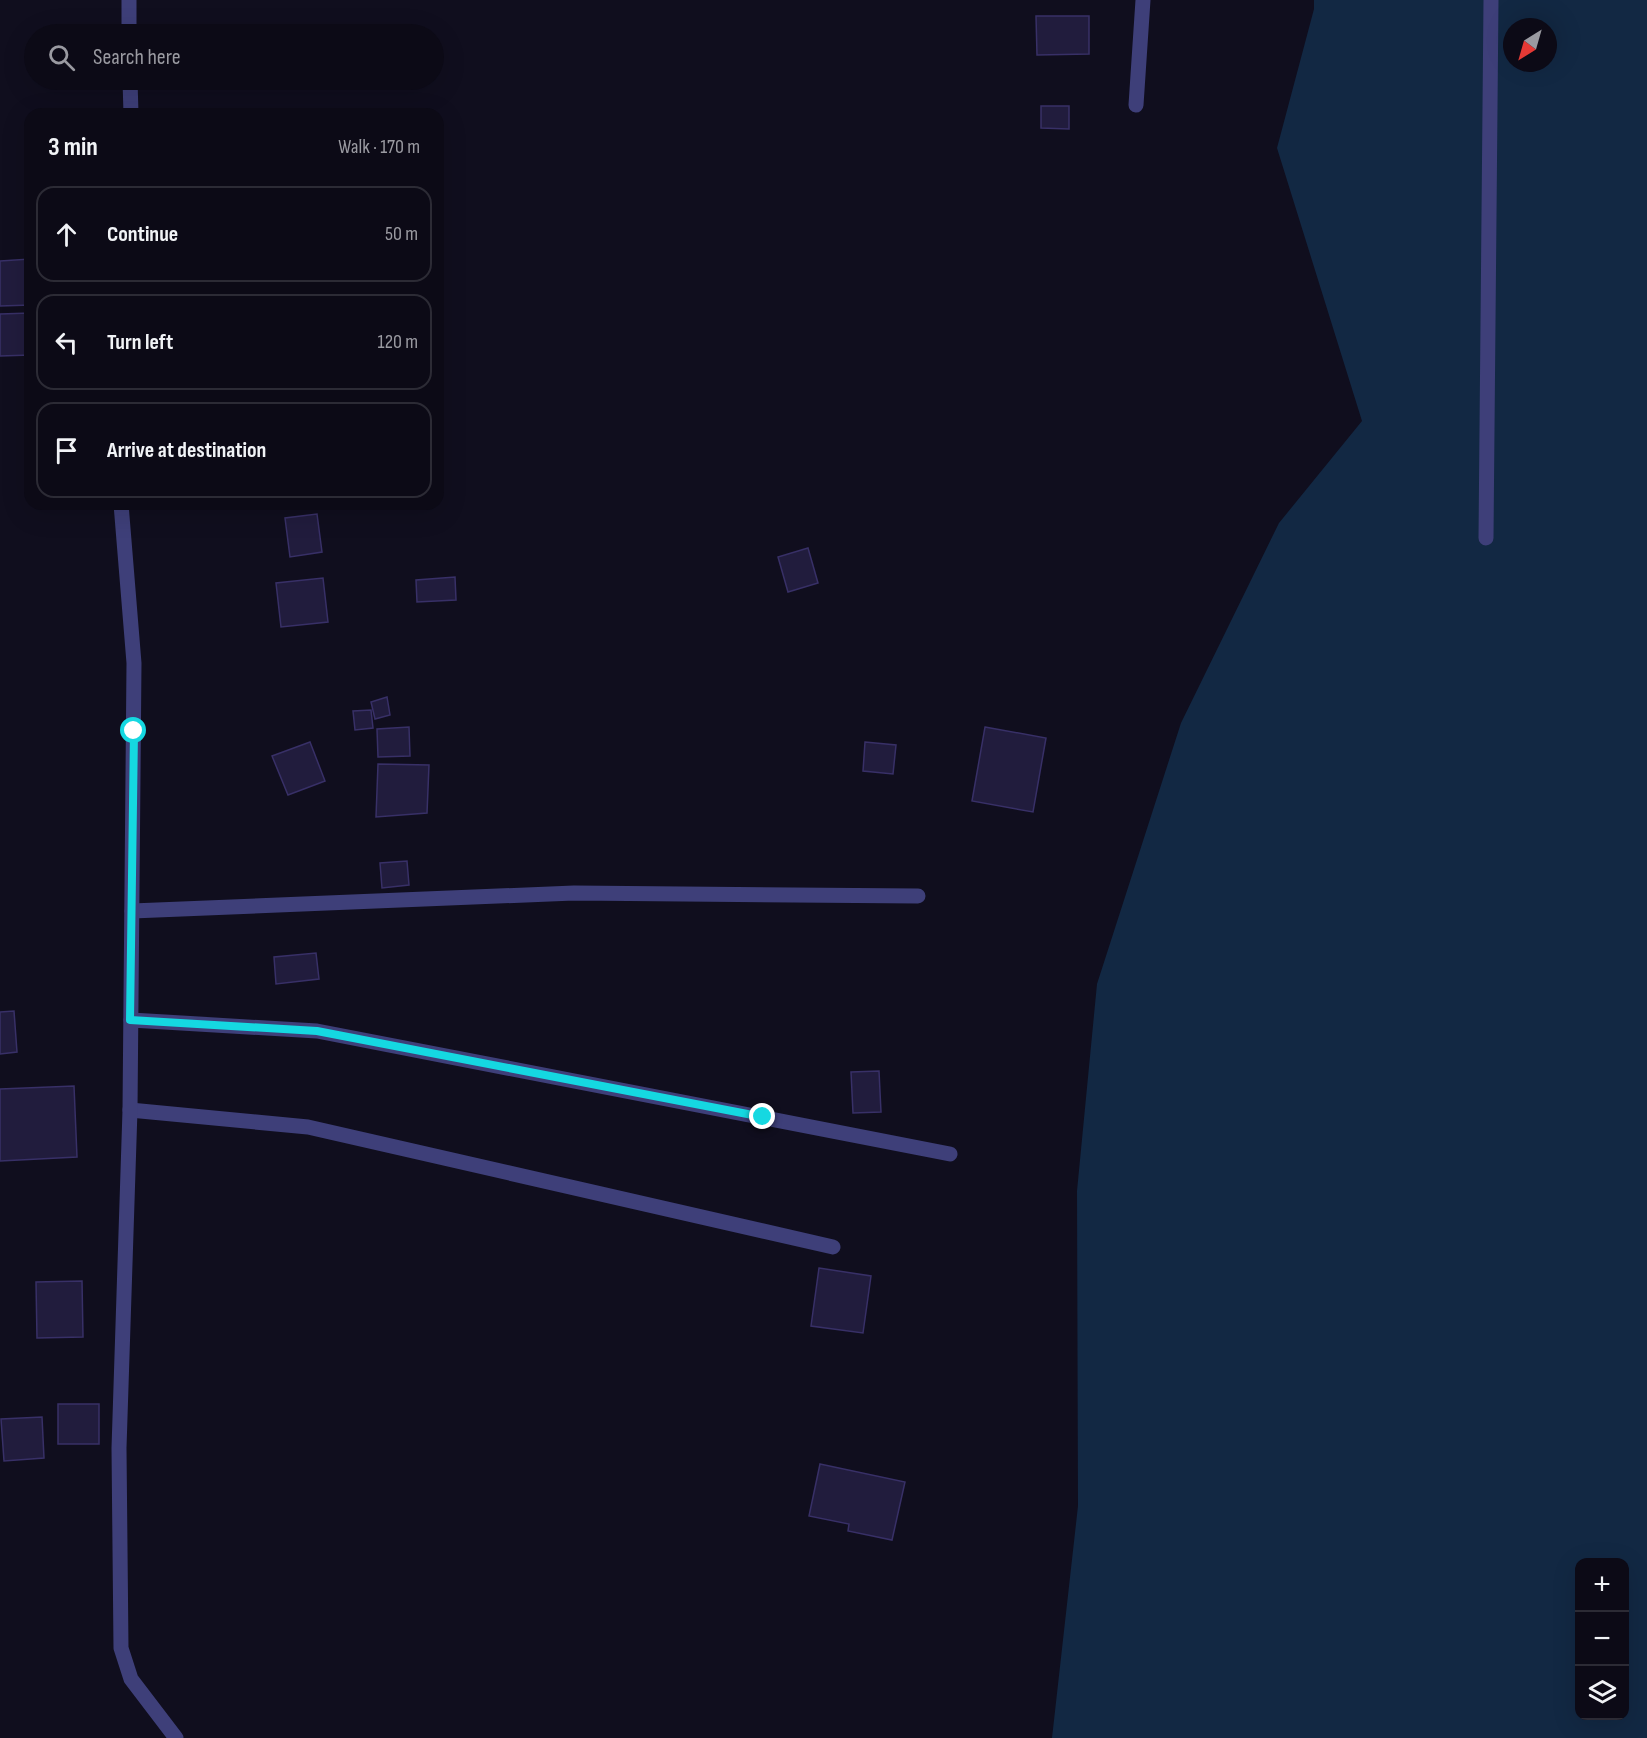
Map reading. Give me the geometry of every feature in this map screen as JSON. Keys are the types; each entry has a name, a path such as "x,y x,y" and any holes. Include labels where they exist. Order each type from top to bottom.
{"street":[{"path":"129,0 129,24"},
{"path":"1136,105 1143,0"},
{"path":"1486,538 1491,0"},
{"path":"130,90 131,108"},
{"path":"121,510 134,663 130,1110 119,1448 121,1648 131,1679 176,1738"},
{"path":"132,911 574,893 918,896"},
{"path":"130,1020 317,1031 950,1154"},
{"path":"130,1110 308,1127 833,1247"}],"water":[{"path":"1314,0 1647,0 1647,1738 1052,1738 1078,1506 1077,1191 1097,984 1181,723 1279,523 1362,421 1277,148 1314,9"}],"building":[{"path":"1036,16 1089,16 1089,54 1037,55"},
{"path":"1041,106 1069,106 1069,129 1041,128"},
{"path":"24,259 24,305 0,306 0,261"},
{"path":"24,313 24,355 0,356 0,314"},
{"path":"317,514 322,552 290,557 285,518"},
{"path":"808,548 818,583 788,592 778,557"},
{"path":"455,577 456,600 417,602 416,580"},
{"path":"323,578 328,622 281,627 276,583"},
{"path":"387,697 390,715 375,719 371,702"},
{"path":"371,710 373,728 355,730 353,711"},
{"path":"409,727 410,756 378,757 377,729"},
{"path":"985,727 1046,738 1033,812 972,801"},
{"path":"310,742 325,781 288,795 272,756"},
{"path":"865,742 896,745 893,774 863,771"},
{"path":"378,764 429,765 427,813 376,817"},
{"path":"407,861 409,885 382,888 380,863"},
{"path":"316,953 319,979 276,984 274,957"},
{"path":"14,1011 17,1052 0,1054 0,1012"},
{"path":"879,1071 881,1112 853,1113 851,1072"},
{"path":"74,1086 77,1157 0,1161 0,1089"},
{"path":"819,1268 871,1276 863,1333 811,1326"},
{"path":"82,1281 83,1337 37,1338 36,1282"},
{"path":"58,1404 99,1404 99,1444 58,1444"},
{"path":"42,1417 44,1458 4,1461 1,1419"},
{"path":"820,1464 905,1482 892,1540 848,1531 849,1524 809,1516"}],"route":[{"path":"134,731 130,1020 317,1031 763,1117"}]}
